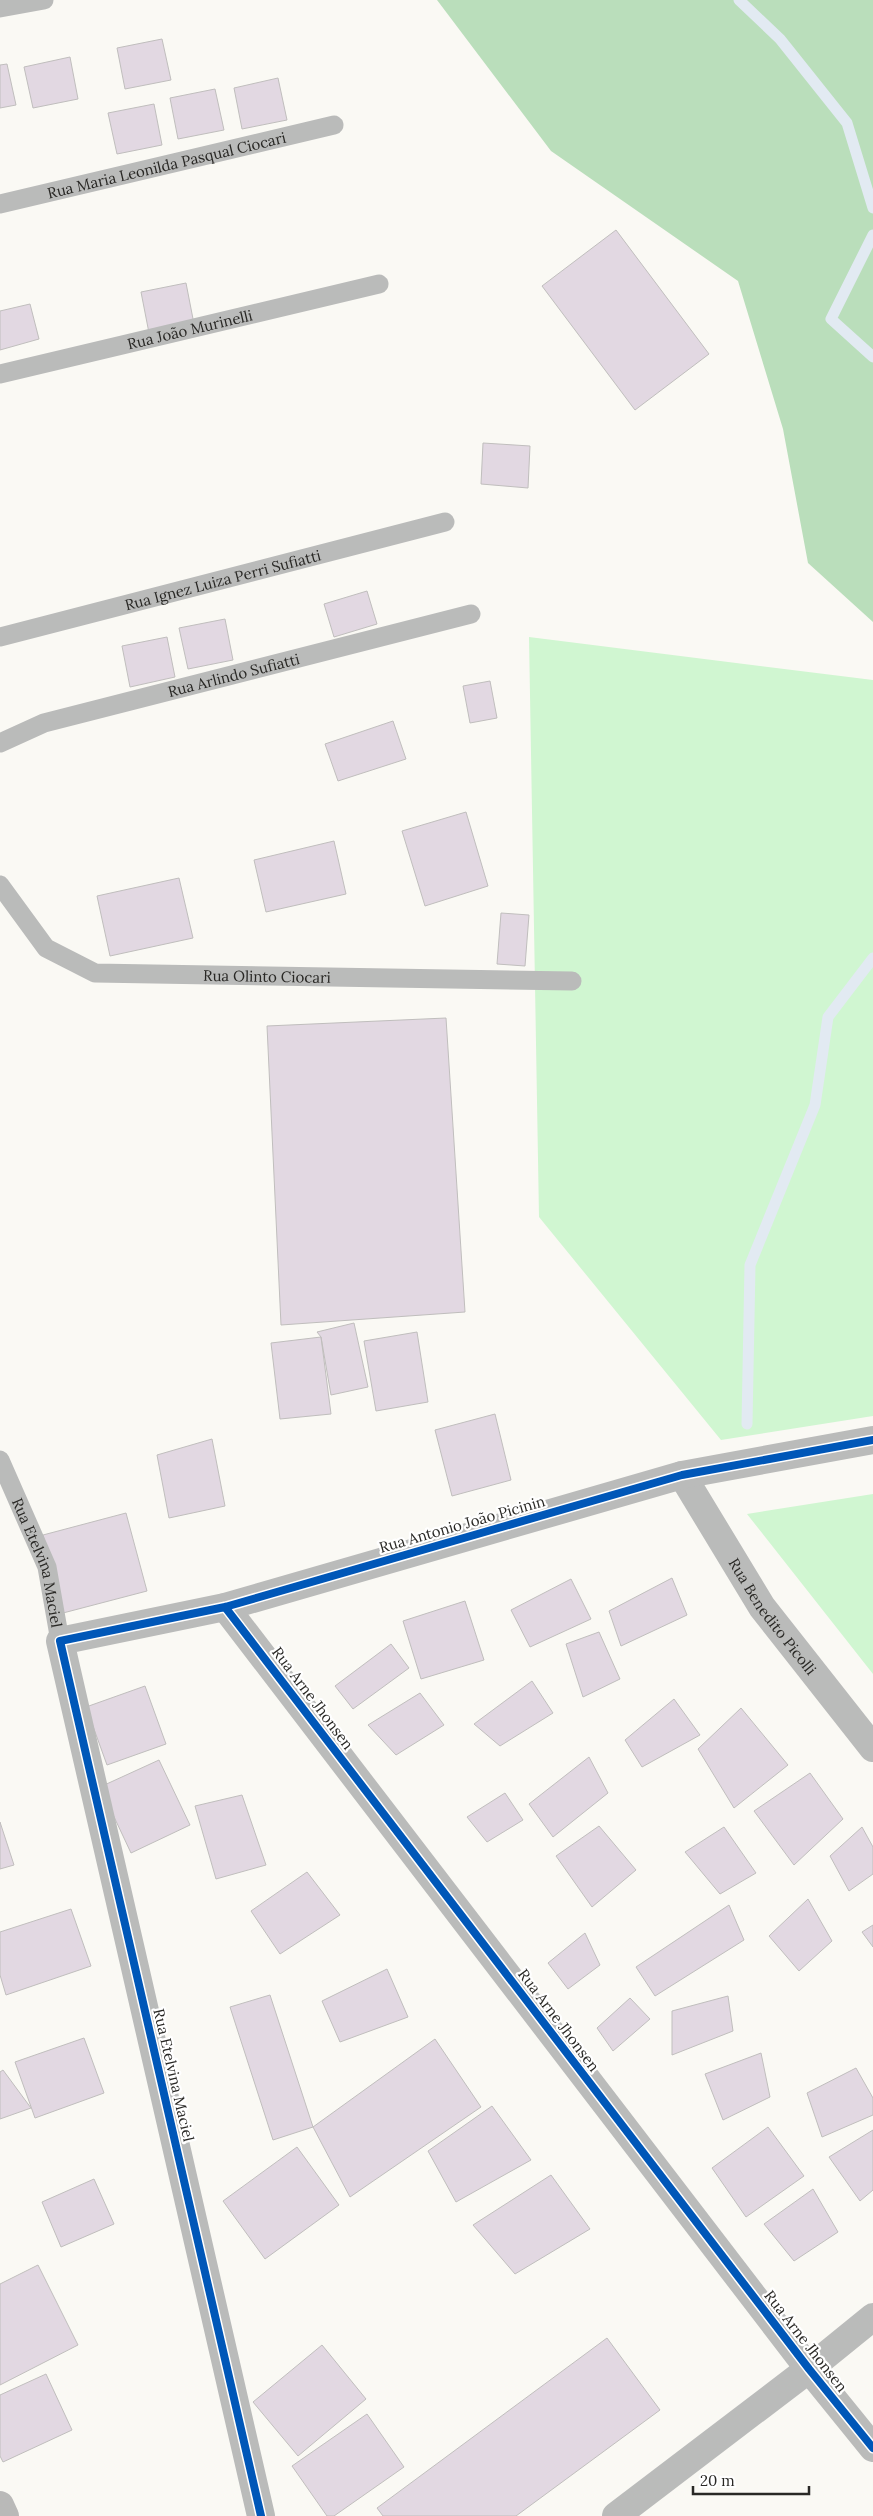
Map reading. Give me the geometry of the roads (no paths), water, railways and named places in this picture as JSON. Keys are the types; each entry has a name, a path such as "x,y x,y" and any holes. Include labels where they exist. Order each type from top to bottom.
{"main road":[{"path":"0,2505 5,2516"}],"street":[{"name":"Rua Antonio João Picinin","path":"60,1641 226,1607 682,1474 873,1440"},
{"name":"Rua Benedito Picolli","path":"682,1474 762,1607 873,1748"},
{"name":"Rua Arne Jhonsen","path":"226,1607 810,2369 873,2448"},
{"name":"Rua Etelvina Maciel","path":"60,1641 261,2516"},
{"path":"616,2516 810,2369 873,2316"}],"lane":[{"path":"0,8 44,0"},
{"name":"Rua Maria Leonilda Pasqual Ciocari","path":"0,204 334,125"},
{"name":"Rua João Murinelli","path":"0,374 379,284"},
{"name":"Rua Ignez Luiza Perri Sufiatti","path":"0,636 445,522"},
{"name":"Rua Arlindo Sufiatti","path":"0,743 44,722 471,614"},
{"name":"Rua Olinto Ciocari","path":"0,885 46,948 95,974 572,981"},
{"name":"Rua Etelvina Maciel","path":"0,1460 47,1566 60,1641"}],"waterway":[{"path":"739,0 780,39 847,123 873,208"},
{"path":"873,235 831,319 873,357"},
{"path":"747,1424 750,1265 815,1105 828,1017 873,958"}]}
